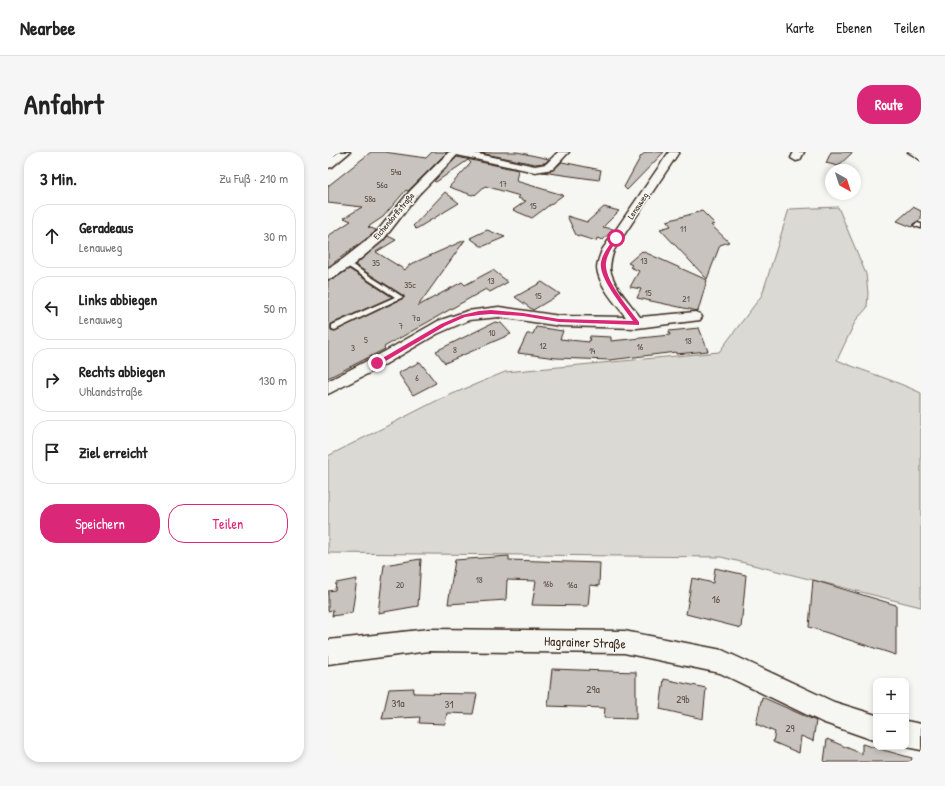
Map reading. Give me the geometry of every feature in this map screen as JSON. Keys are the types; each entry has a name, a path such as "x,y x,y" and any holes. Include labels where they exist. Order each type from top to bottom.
{"street":[{"path":"328,165 345,152"},
{"path":"455,152 535,169 549,167 564,152"},
{"name":"Eichendorffstraße","path":"328,275 379,237 414,192 455,152"},
{"name":"Lenauweg","path":"637,323 612,287 604,270 604,262 608,250 674,152"},
{"path":"913,152 921,157"},
{"path":"328,388 377,363 443,325 463,316 491,312 523,314 559,320 637,323 695,317"},
{"name":"Hagrainer Straße","path":"328,652 429,640 624,642 722,662 832,713 873,727"},
{"path":"909,735 921,737"}],"lane":[{"path":"335,327 400,297 346,263"}],"shaded area":[{"path":"838,207 866,274 868,293 867,308 856,320 837,360 921,393 921,607 721,557 328,553 328,456 438,400 505,372 719,352 762,295 789,209"}],"building":[{"path":"371,152 384,152 426,158 432,152 447,152 408,191 406,190 383,217 368,227 376,230 374,233 328,267 328,236 351,221 344,218 362,207 328,203 328,186"},
{"path":"476,152 517,152 549,159 545,163 535,164"},
{"path":"646,152 664,152 627,190 624,187 641,156"},
{"path":"831,152 853,152 840,164 826,163"},
{"path":"457,157 518,170 516,181 563,195 532,218 513,210 526,201 518,198 520,196 485,186 475,195 449,187 471,163 468,160 436,182 434,181"},
{"path":"562,162 601,170 599,180 542,172 553,170"},
{"path":"445,192 459,203 416,229 413,226"},
{"path":"604,207 619,211 603,227 613,229 603,240 597,238 596,241 576,235 567,216 587,222"},
{"path":"913,207 921,211 921,219 913,224 912,227 897,221"},
{"path":"702,211 715,224 711,225 729,242 720,245 707,279 660,229 671,226 667,221"},
{"path":"487,230 505,237 484,246 481,246 470,238"},
{"path":"388,236 396,240 376,252 405,270 409,265 465,240 418,306 462,282 465,285 493,270 508,282 490,292 486,289 384,347 385,349 328,378 328,280 334,279 349,269 392,297 331,324 331,330 335,331 404,298 404,296 355,265"},
{"path":"642,251 707,280 698,311 637,298 641,289 630,287 639,271 630,267 632,265 628,263"},
{"path":"542,282 560,294 533,310 515,297"},
{"path":"495,322 501,323 511,334 445,363 436,351"},
{"path":"536,327 563,331 560,339 589,342 590,336 611,337 611,341 670,335 669,331 699,328 708,351 676,354 676,352 610,360 556,358 518,353 527,334 533,334"},
{"path":"420,362 436,383 413,395 398,373"},
{"path":"509,556 509,560 600,563 599,586 590,585 588,606 532,605 536,581 507,580 506,600 448,604 455,560"},
{"path":"421,559 418,606 378,613 384,565"},
{"path":"715,568 746,575 741,628 686,614 692,578 713,583"},
{"path":"357,579 352,613 332,616 333,610 328,611 328,591 335,590 336,583"},
{"path":"813,580 896,605 896,655 809,627"},
{"path":"552,669 636,672 636,719 604,718 605,708 548,706"},
{"path":"664,679 706,688 703,719 660,709"},
{"path":"414,688 413,693 477,694 473,714 447,713 445,724 419,723 420,717 382,719 389,689"},
{"path":"762,697 816,721 813,741 801,736 799,753 773,742 775,732 756,724"},
{"path":"827,739 862,754 862,744 873,747 873,750 883,750 912,758 911,762 824,762"}],"route":[{"path":"377,363 443,325 463,316 479,313 491,312 523,314 559,320 637,323 612,287 604,270 604,262 608,250 616,238"}]}
